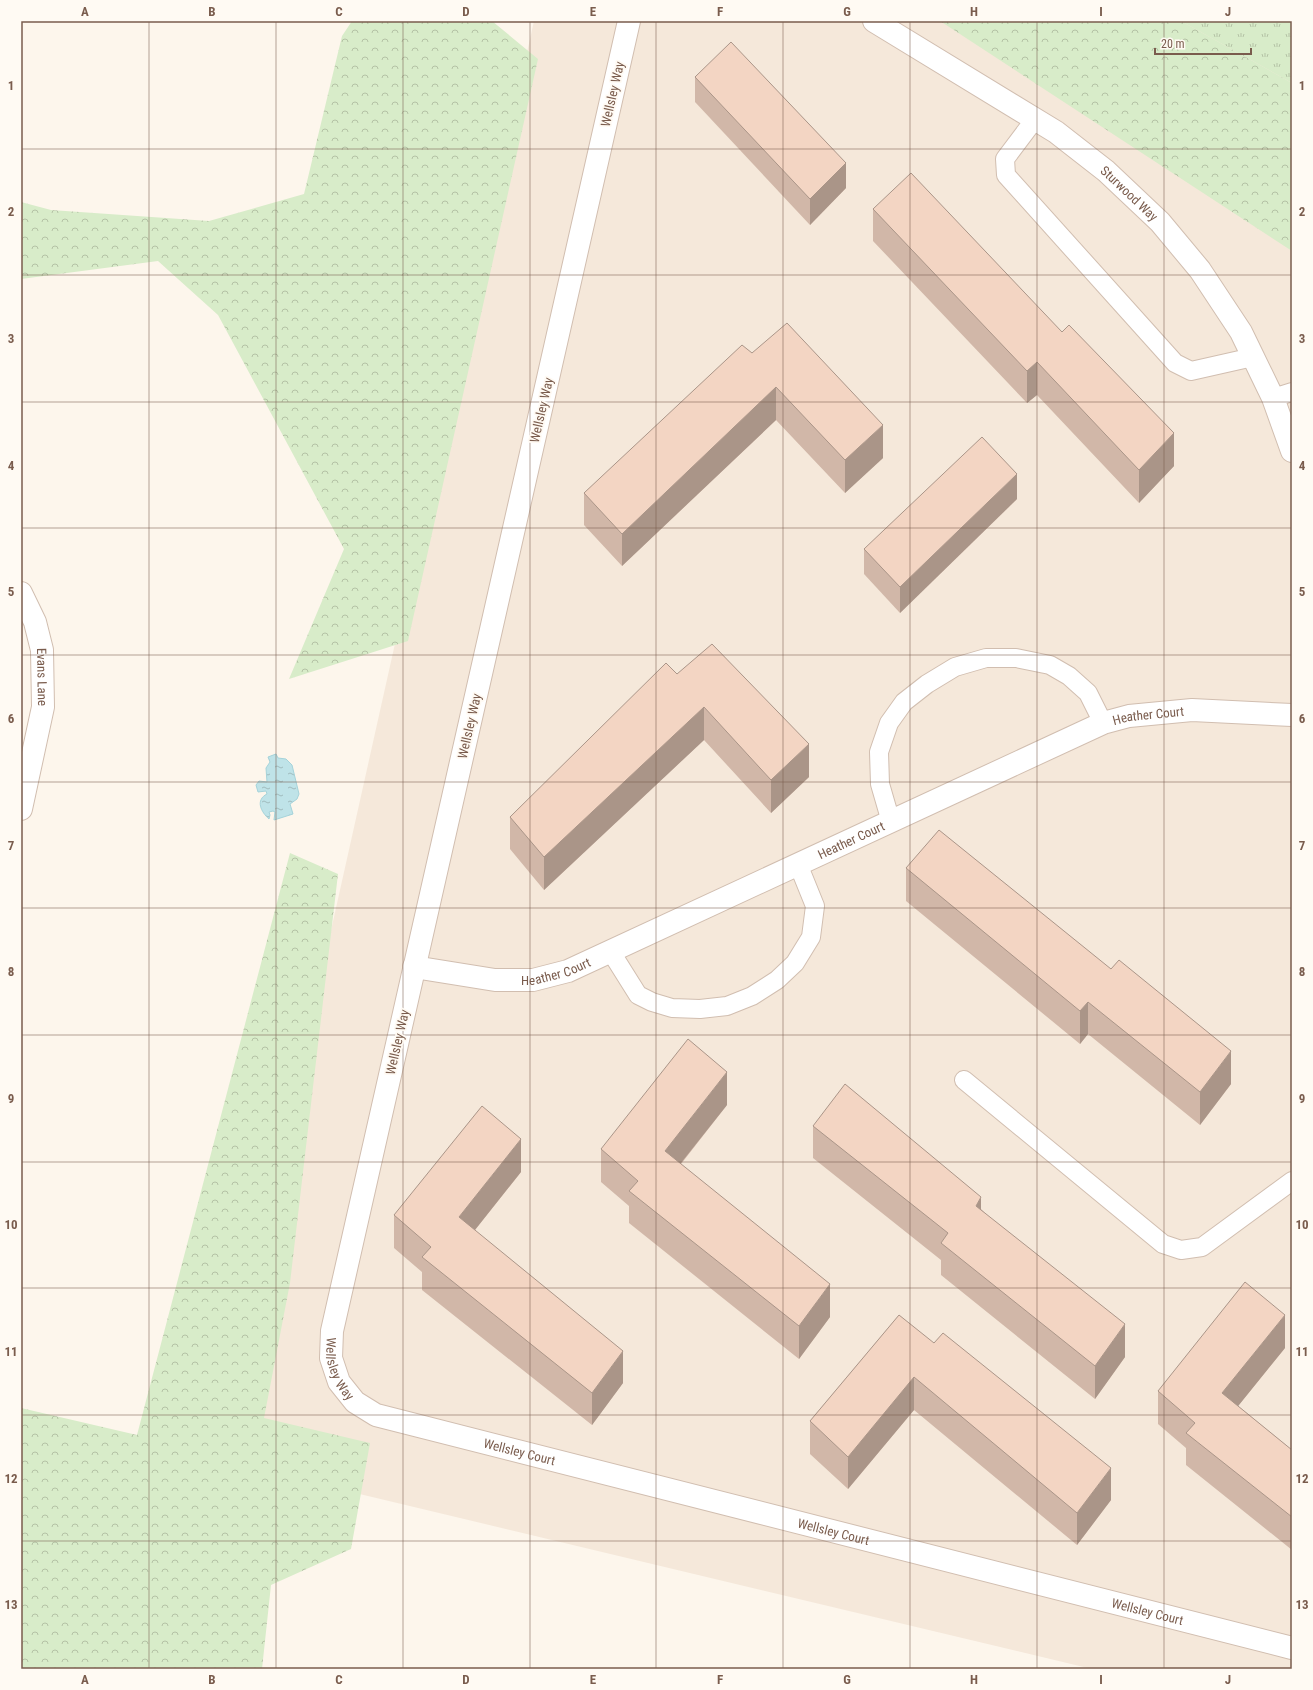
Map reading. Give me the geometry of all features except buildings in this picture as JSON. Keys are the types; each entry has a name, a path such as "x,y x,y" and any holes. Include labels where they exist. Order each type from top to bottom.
{"street":[{"name":"Wellsley Way","path":"376,1414 355,1402 339,1382 331,1358 332,1332 629,21"},
{"name":"Sturwood Way","path":"874,21 1056,132 1106,170 1160,222 1200,270 1241,332 1253,357 1283,395 1292,451"},
{"name":"Evans Lane","path":"21,593 35,622 42,650 43,707 21,809"},
{"name":"Heather Court","path":"414,967 495,980 532,980 568,971 1103,723 1128,716 1192,710 1292,715"},
{"name":"Wellsley Court","path":"376,1414 1292,1648"}],"lane":[{"path":"1035,119 1005,159 1006,175 1175,363 1191,370 1253,357"},
{"path":"891,822 880,784 878,752 889,723 904,702 927,684 955,667 986,658 1016,658 1050,664 1069,676 1088,693 1103,723"},
{"path":"611,952 638,995 652,1002 672,1008 700,1009 727,1006 752,996 777,980 795,963 811,937 815,906 798,864"},
{"path":"964,1080 1163,1244 1181,1250 1202,1247 1292,1181"}],"shaded area":[{"path":"534,21 1292,21 1292,1669 1092,1669 213,1459"}],"green space":[{"path":"352,21 492,21 538,59 408,641 289,679 344,549 218,315 158,261 21,279 21,202 51,210 209,221 304,194 342,36"},
{"path":"940,21 1181,21 1292,83 1292,251"},
{"path":"1181,21 1292,21 1292,83"},
{"path":"290,853 338,874 290,1283 264,1418 370,1443 351,1549 271,1585 262,1669 21,1669 21,1408 137,1435"}],"water":[{"path":"276,754 278,758 286,759 292,765 299,794 297,799 290,804 293,814 274,820 275,812 269,812 269,819 260,806 261,799 267,794 266,791 258,792 256,785 259,781 267,782 266,768 270,762 268,757"}]}
